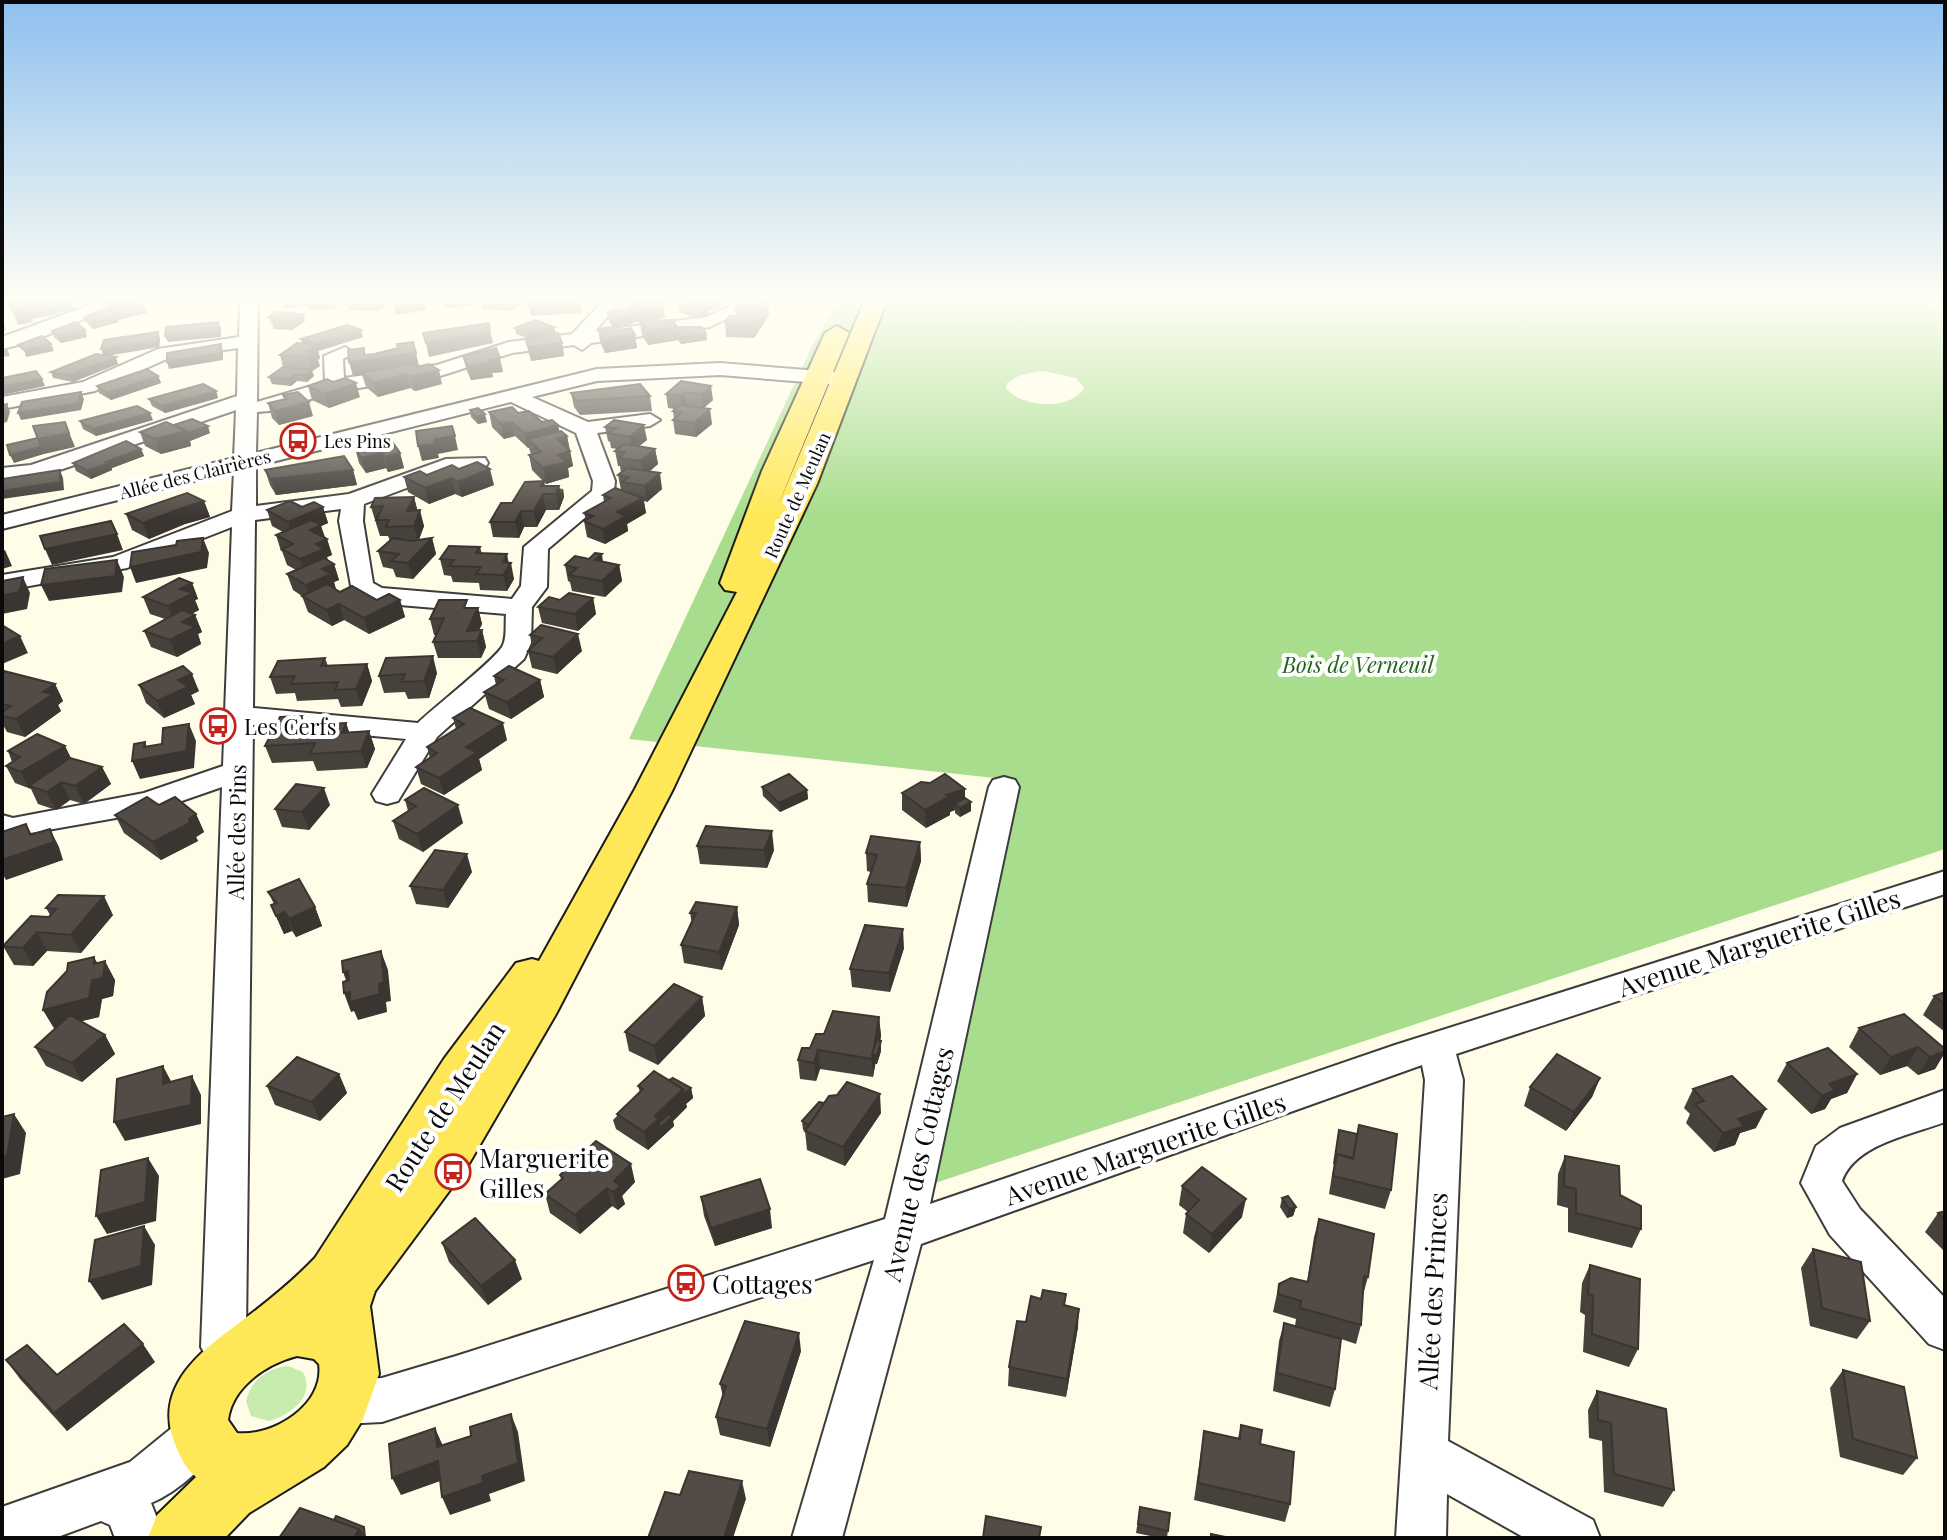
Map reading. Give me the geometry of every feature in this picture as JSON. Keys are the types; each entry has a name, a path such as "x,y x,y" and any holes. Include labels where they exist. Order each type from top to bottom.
{"main road":[{"name":"Route de Meulan","path":"344,1376 342,1306 352,1279 440,1165 476,1112 533,1014 706,682 760,511 832,374"},
{"name":"Route de Meulan","path":"246,1349 318,1293 334,1275 461,1072 615,859"},
{"path":"305,1329 328,1335 344,1376 321,1432 297,1450 227,1491 167,1537 198,1494 204,1439 203,1400 217,1374 246,1349 305,1329"},
{"path":"204,1439 223,1459 248,1465 268,1462 297,1450"}],"street":[{"path":"2,403 88,387 118,374"},
{"name":"Allée des Pins","path":"246,1349 224,1347 224,1332 247,374"},
{"path":"334,374 335,385"},
{"path":"2,475 34,471 246,406 335,385 413,374"},
{"name":"Allée des Clairières","path":"2,522 512,395 612,374"},
{"path":"512,395 585,429 650,420"},
{"path":"387,794 425,732 455,702 510,659 518,643 519,607 534,587 536,547 603,493 604,481 585,429"},
{"path":"2,583 118,563 243,515 353,500 446,466 477,463"},
{"path":"353,500 351,521 361,586 376,595 519,607"},
{"path":"239,719 262,715 425,732"},
{"path":"2,825 8,829 95,815 150,802 237,771"},
{"name":"Avenue des Cottages","path":"817,1538 903,1232 1004,787"},
{"name":"Avenue Marguerite Gilles","path":"344,1376 382,1400 456,1378 903,1232 1432,1047 1945,882"},
{"name":"Allée des Princes","path":"1421,1538 1444,1080 1440,1059 1432,1047"},
{"path":"1945,1106 1854,1139 1830,1158 1821,1183 1845,1222 1935,1314 1945,1329"},
{"path":"2,1532 145,1481 204,1439"},
{"path":"1423,1454 1575,1538"},
{"path":"104,1498 128,1508 167,1537"}],"green space":[{"name":"Bois de Verneuil","path":"799,374 1027,374 1007,383 1006,388 1023,400 1046,404 1068,401 1084,388 1076,378 1057,374 1945,374 1945,849 923,1187 1014,780 629,739"},
{"path":"288,1366 303,1372 306,1381 299,1404 269,1421 251,1416 246,1401 256,1381 273,1369"}],"building":[{"path":"38,374 42,379 2,387 2,378"},
{"path":"133,374 158,376 108,393 97,386"},
{"path":"273,374 307,374 295,374 289,379 269,377"},
{"path":"363,374 424,374 411,377 406,374 374,383"},
{"path":"345,378 356,383 325,394 308,386 327,379 333,382"},
{"path":"681,381 711,386 702,394 666,394"},
{"path":"203,384 216,391 162,406 149,399"},
{"path":"640,384 650,396 577,401 571,393"},
{"path":"81,392 78,403 18,413 22,402"},
{"path":"298,392 309,402 275,411 268,403 286,399 283,395"},
{"path":"680,405 710,409 694,423 673,420 682,412 673,411"},
{"path":"137,406 150,413 93,429 80,421"},
{"path":"512,407 518,413 529,411 542,422 552,420 558,425 525,434 512,422 501,424 489,412"},
{"path":"478,408 485,414 476,417 470,410"},
{"path":"192,419 208,426 187,433 174,425"},
{"path":"614,420 644,425 630,437 608,433 616,428 605,427"},
{"path":"65,422 69,433 38,439 33,426"},
{"path":"166,422 186,431 155,439 140,432"},
{"path":"452,426 455,436 435,439 435,444 418,446 416,431"},
{"path":"561,431 567,436 557,439 570,451 558,455 567,462 543,468 529,455 541,452 528,439"},
{"path":"38,438 41,447 10,455 7,445"},
{"path":"391,440 400,453 361,458 355,448"},
{"path":"126,441 141,449 88,471 73,463"},
{"path":"624,444 655,449 641,461 619,458 625,452 615,451"},
{"path":"344,456 353,470 271,479 265,470"},
{"path":"477,462 490,469 458,482 452,478 425,488 404,477 420,471 427,475 452,465 459,469"},
{"path":"627,468 660,473 645,486 622,482 629,477 618,475"},
{"path":"60,470 60,482 2,491 2,479"},
{"path":"544,481 541,486 559,486 556,494 543,494 534,511 521,511 515,522 490,522 501,503 512,503 525,482"},
{"path":"615,488 643,498 617,512 626,516 603,529 584,521 593,516 584,513 611,498 603,495"},
{"path":"187,493 204,501 143,523 126,514"},
{"path":"414,497 407,511 420,510 414,526 386,527 389,520 376,520 383,506 371,507 375,498"},
{"path":"290,501 302,507 314,502 323,507 288,522 267,510"},
{"path":"311,520 321,525 310,530 327,539 316,544 324,549 300,559 282,549 293,544 276,535"},
{"path":"111,521 117,534 45,549 40,536"},
{"path":"203,538 201,552 130,567 132,552"},
{"path":"393,538 411,541 432,538 408,563 391,561 399,554 378,551"},
{"path":"449,546 480,547 476,553 507,554 503,562 511,563 503,575 476,574 481,567 449,566 454,560 440,559"},
{"path":"595,553 602,554 595,560 619,565 602,581 569,575 577,568 565,565 575,556 589,559"},
{"path":"324,558 334,564 322,569 331,574 306,585 287,574"},
{"path":"117,560 115,576 41,585 45,569"},
{"path":"23,577 19,592 2,596 2,581"},
{"path":"179,578 192,583 180,589 193,593 168,606 143,597"},
{"path":"327,584 340,592 352,586 377,600 389,594 400,600 364,618 339,604 327,610 302,596"},
{"path":"569,593 593,598 575,614 538,607 549,597 560,600"},
{"path":"439,600 467,600 464,608 478,608 467,631 482,630 477,641 433,642 444,618 430,619"},
{"path":"182,610 195,615 182,622 195,627 170,640 144,631"},
{"path":"2,625 20,636 2,644"},
{"path":"541,625 578,634 553,657 528,651 542,638 530,635"},
{"path":"433,656 424,681 402,682 405,674 379,676 386,658"},
{"path":"325,658 321,666 367,664 356,689 335,690 338,682 291,684 295,676 270,677 278,661"},
{"path":"183,666 192,674 178,680 188,687 157,701 139,685"},
{"path":"509,666 540,680 507,702 484,692 504,680 494,676"},
{"path":"4,671 55,684 43,692 53,694 16,719 2,716 2,712 11,706 2,704"},
{"path":"470,708 503,723 466,747 477,752 439,778 416,767 437,753 427,747 464,724 453,718"},
{"path":"302,716 298,725 346,723 342,733 369,731 361,751 310,754 315,743 265,746 280,717"},
{"path":"189,724 186,751 132,761 134,744 145,742 144,747 162,744 163,728"},
{"path":"37,734 65,746 21,772 6,766 20,757 8,751"},
{"path":"70,758 102,767 75,786 61,782 47,792 29,786"},
{"path":"789,774 807,790 779,803 762,787"},
{"path":"945,774 965,789 946,795 949,797 925,810 902,793 921,782 930,783"},
{"path":"296,784 324,788 302,812 275,809"},
{"path":"424,788 458,805 417,834 393,821 416,806 405,800"},
{"path":"147,797 159,805 175,797 196,814 189,819 190,823 153,842 115,815"},
{"path":"965,798 971,802 960,808 955,804"},
{"path":"26,824 30,835 50,829 54,842 2,860 2,832"},
{"path":"706,826 772,831 764,850 697,846"},
{"path":"871,836 920,842 906,888 867,884 877,855 866,853"},
{"path":"435,850 467,854 443,890 410,886"},
{"path":"299,879 315,907 289,919 285,912 276,916 271,905 277,903 268,892"},
{"path":"58,895 104,896 71,935 37,932 23,948 3,946 31,916 49,917 56,909 46,908"},
{"path":"696,902 737,907 719,952 681,945 696,913 690,913"},
{"path":"865,925 903,929 889,973 850,969"},
{"path":"381,951 384,982 379,984 380,994 350,1002 350,992 344,993 343,982 349,980 348,971 343,972 342,961"},
{"path":"94,957 94,964 105,961 103,978 92,980 89,998 43,1010 47,992 67,971 68,963"},
{"path":"674,984 702,997 654,1046 625,1032"},
{"path":"1945,992 1945,1004 1934,996"},
{"path":"833,1011 879,1017 872,1059 818,1050 814,1063 798,1060 802,1048 810,1048 816,1034 824,1034"},
{"path":"1904,1014 1945,1051 1930,1057 1918,1047 1891,1057 1859,1028"},
{"path":"70,1015 105,1035 72,1063 35,1047"},
{"path":"877,1040 881,1041 877,1055 872,1054"},
{"path":"1828,1048 1857,1074 1829,1084 1835,1090 1822,1096 1787,1063"},
{"path":"1557,1054 1600,1078 1574,1112 1530,1087"},
{"path":"297,1057 339,1074 312,1102 267,1086"},
{"path":"163,1066 163,1084 192,1076 191,1105 114,1122 117,1079"},
{"path":"654,1071 683,1089 655,1116 658,1119 644,1132 617,1114 643,1089 638,1086"},
{"path":"1732,1076 1766,1109 1738,1119 1744,1126 1723,1133 1695,1104 1704,1101 1693,1089"},
{"path":"673,1078 691,1088 684,1095 683,1089 669,1080"},
{"path":"847,1082 880,1094 843,1147 805,1131 829,1096 837,1095"},
{"path":"819,1102 824,1103 809,1125 802,1121"},
{"path":"14,1114 7,1156 2,1157 2,1117"},
{"path":"669,1114 672,1117 660,1128 659,1123"},
{"path":"1359,1125 1397,1134 1391,1190 1333,1176 1337,1154 1353,1159"},
{"path":"1339,1130 1357,1134 1353,1158 1337,1154 1334,1164"},
{"path":"596,1141 631,1164 614,1181 620,1186 613,1192 607,1188 575,1215 545,1194"},
{"path":"1565,1156 1619,1166 1620,1195 1641,1206 1641,1229 1576,1213 1576,1189 1564,1186"},
{"path":"148,1158 145,1202 96,1216 101,1170"},
{"path":"1202,1167 1246,1199 1212,1234 1186,1214 1199,1200 1182,1186"},
{"path":"760,1179 770,1209 711,1228 701,1197"},
{"path":"1288,1196 1296,1207 1289,1209 1282,1198"},
{"path":"475,1218 515,1260 481,1286 442,1243"},
{"path":"1319,1219 1374,1234 1368,1277 1364,1276 1361,1325 1300,1308 1301,1301 1278,1294 1279,1284 1291,1278 1308,1282"},
{"path":"144,1226 141,1266 89,1281 95,1240"},
{"path":"1813,1249 1861,1262 1870,1321 1822,1308"},
{"path":"1590,1265 1640,1279 1638,1349 1592,1334 1593,1296 1588,1294"},
{"path":"1043,1290 1066,1294 1064,1305 1079,1309 1067,1379 1009,1367 1017,1321 1026,1322 1031,1296 1041,1299"},
{"path":"745,1321 799,1333 767,1429 716,1417 726,1386 720,1384"},
{"path":"1284,1323 1341,1339 1335,1389 1277,1373"},
{"path":"124,1324 143,1344 54,1413 6,1360 27,1345 57,1375"},
{"path":"1843,1370 1904,1387 1917,1458 1853,1439"},
{"path":"1597,1391 1666,1409 1674,1490 1614,1474 1611,1423 1598,1420"},
{"path":"511,1414 518,1463 482,1476 483,1483 442,1497 438,1461 392,1478 389,1444 435,1428 437,1447 471,1436 470,1427"},
{"path":"1241,1425 1262,1430 1260,1444 1294,1452 1290,1504 1198,1483 1204,1431 1240,1439"},
{"path":"689,1471 742,1481 724,1538 648,1538 665,1492 680,1495"},
{"path":"1140,1507 1170,1513 1168,1531 1138,1524"},
{"path":"300,1508 359,1529 354,1538 279,1538"},
{"path":"336,1516 364,1527 365,1538 359,1529 334,1520"},
{"path":"986,1516 1041,1527 1039,1538 983,1538"}],"place":[{"name":"Les Pins","path":"298,441"},
{"name":"Les Cerfs","path":"218,726"},
{"name":"Marguerite Gilles","path":"453,1172"},
{"name":"Cottages","path":"686,1283"}]}
